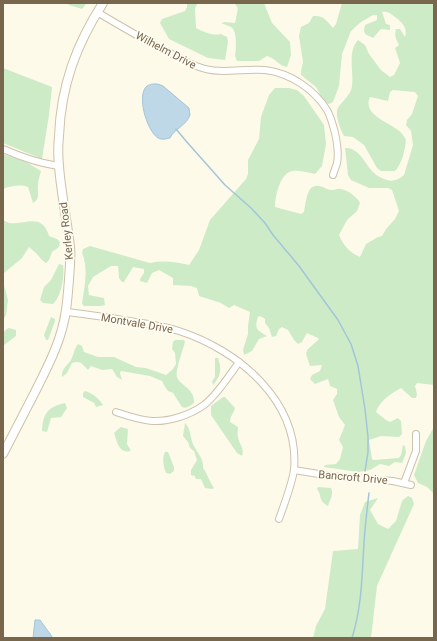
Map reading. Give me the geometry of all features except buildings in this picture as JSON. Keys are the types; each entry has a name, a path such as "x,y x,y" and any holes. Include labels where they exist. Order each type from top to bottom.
{"street":[{"name":"Kerley Road","path":"3,454 46,370 59,339 66,312 70,278 70,246 58,166 60,116 66,84 78,49 103,3"},
{"name":"Wilhelm Drive","path":"97,12 162,50 199,67 221,72 265,70 277,72 304,86 321,101 328,110 332,122 337,140 337,163 333,175"},
{"path":"3,149 21,157 58,166"},
{"name":"Montvale Drive","path":"66,312 152,324 178,331 208,343 224,352 239,362 258,379 266,387 281,409 290,431 292,444 294,470 279,519"},
{"path":"116,412 133,418 153,421 184,415 204,405 239,362"},
{"path":"404,483 416,451 416,434"},
{"name":"Bancroft Drive","path":"294,470 331,476 393,480 411,485"}],"green space":[{"path":"65,3 87,3 82,9"},
{"path":"187,3 198,3 195,8 196,28 208,33 221,34 227,37 228,42 225,60 208,58 169,39 160,23 162,19 185,11"},
{"path":"234,3 264,3 272,23 290,42 291,55 287,67 267,56 259,61 237,61 235,56 236,42 234,31 231,27 221,23 235,23 238,8"},
{"path":"342,3 434,3 434,385 417,383 415,386 417,394 416,398 412,398 401,388 380,404 376,412 390,422 398,418 401,421 402,434 399,437 381,436 369,440 372,459 399,458 403,445 405,446 406,453 402,463 395,462 389,466 380,464 370,470 358,472 324,467 325,465 336,464 340,459 343,447 339,440 345,425 339,417 333,400 337,394 337,389 330,386 328,379 315,384 310,379 312,375 320,371 322,365 310,366 306,354 307,350 319,339 318,338 307,333 302,342 298,344 288,330 282,327 279,329 276,336 272,337 269,328 265,323 265,319 260,316 258,317 256,327 267,336 259,339 252,351 244,355 243,350 248,334 250,312 234,305 229,308 221,303 199,296 197,288 191,286 173,285 173,278 159,270 152,273 147,283 140,281 144,273 144,269 133,267 124,282 122,282 119,278 118,266 111,266 93,277 88,286 89,295 104,298 105,305 84,306 82,304 86,272 82,253 83,249 90,246 150,263 170,262 189,265 199,250 210,220 246,179 248,174 248,160 259,139 261,117 269,95 275,88 289,88 297,90 304,96 324,125 326,144 322,166 315,174 301,171 288,172 277,191 275,207 301,214 304,212 307,195 314,186 329,190 344,190 357,198 360,203 357,211 347,220 339,235 345,245 350,251 360,257 366,244 382,236 399,211 392,190 388,188 369,188 351,180 348,175 345,148 350,148 358,153 373,172 381,178 392,181 404,175 413,145 411,131 406,125 407,120 412,114 418,96 415,92 393,90 390,92 388,101 370,97 368,103 373,113 399,131 406,140 400,165 395,171 381,171 377,168 364,145 353,137 344,136 340,128 337,112 339,106 351,90 352,56 358,40 365,45 369,54 381,70 390,77 394,75 400,63 395,48 399,45 395,34 396,29 400,29 405,37 406,31 402,23 389,13 382,12 386,24 390,25 390,30 381,29 373,38 365,34 365,25 377,20 377,15 373,15 361,22 351,31 342,54 339,86 333,102 329,104 325,103 316,87 301,75 303,62 299,36 301,27 309,23 313,16 320,16 333,28 336,24"},
{"path":"3,68 52,87 42,159 3,143"},
{"path":"3,154 26,162 41,171 38,183 38,197 33,203 28,187 16,186 3,189"},
{"path":"3,220 9,223 32,221 42,224 49,236 60,242 59,247 52,252 46,263 29,247 22,258 4,273 3,276"},
{"path":"59,264 63,265 63,275 62,286 56,301 53,304 43,303 40,300 44,287 51,280"},
{"path":"3,281 8,300 6,315 3,320"},
{"path":"51,317 55,319 55,321 48,340 46,340 44,335"},
{"path":"9,328 16,330 16,336 3,347 4,333 6,329"},
{"path":"175,340 184,340 185,342 178,365 177,377 190,391 194,398 194,403 184,408 173,393 168,391 162,381 150,376 121,371 120,373 122,380 117,377 112,369 102,370 91,366 88,370 81,363 77,362 72,363 67,373 62,377 63,370 71,360 78,344 82,346 84,352 98,357 114,357 136,367 146,368 166,375 176,364 175,353 172,349 173,342"},
{"path":"215,358 218,358 220,369 218,379 213,385 212,381 215,377"},
{"path":"85,391 96,396 103,405 96,407 94,403 83,397 83,393"},
{"path":"225,397 235,408 230,422 238,427 238,436 243,453 242,456 237,453 211,415 211,406"},
{"path":"65,403 67,408 61,417 51,418 47,432 42,431 43,420 47,412 54,407"},
{"path":"185,423 189,430 193,444 201,458 203,468 214,488 212,489 205,488 201,479 196,479 194,475 191,475 191,470 197,460 194,451 190,448 188,442 183,436"},
{"path":"121,427 128,429 127,444 131,451 124,451 119,446 114,433"},
{"path":"434,427 434,494 427,487 418,483 414,475 426,441"},
{"path":"165,452 168,452 174,467 174,471 170,474 166,473 164,468 163,459"},
{"path":"318,487 331,488 332,495 328,506 321,500 317,489"},
{"path":"408,496 412,498 414,504 377,586 371,638 313,638 316,626 325,609 333,551 358,549 360,515 365,502 378,498 370,510 378,524 388,529 396,521 402,501"}],"water":[{"path":"153,84 163,86 189,108 190,115 170,138 158,138 150,128 144,113 144,91 147,86"},
{"path":"35,620 40,620 53,638 33,638"}],"waterway":[{"path":"176,129 225,185 251,208 265,223 299,266 338,320 351,344 358,366 368,437 368,452 365,471"},
{"path":"352,638 360,602 369,493"}]}
